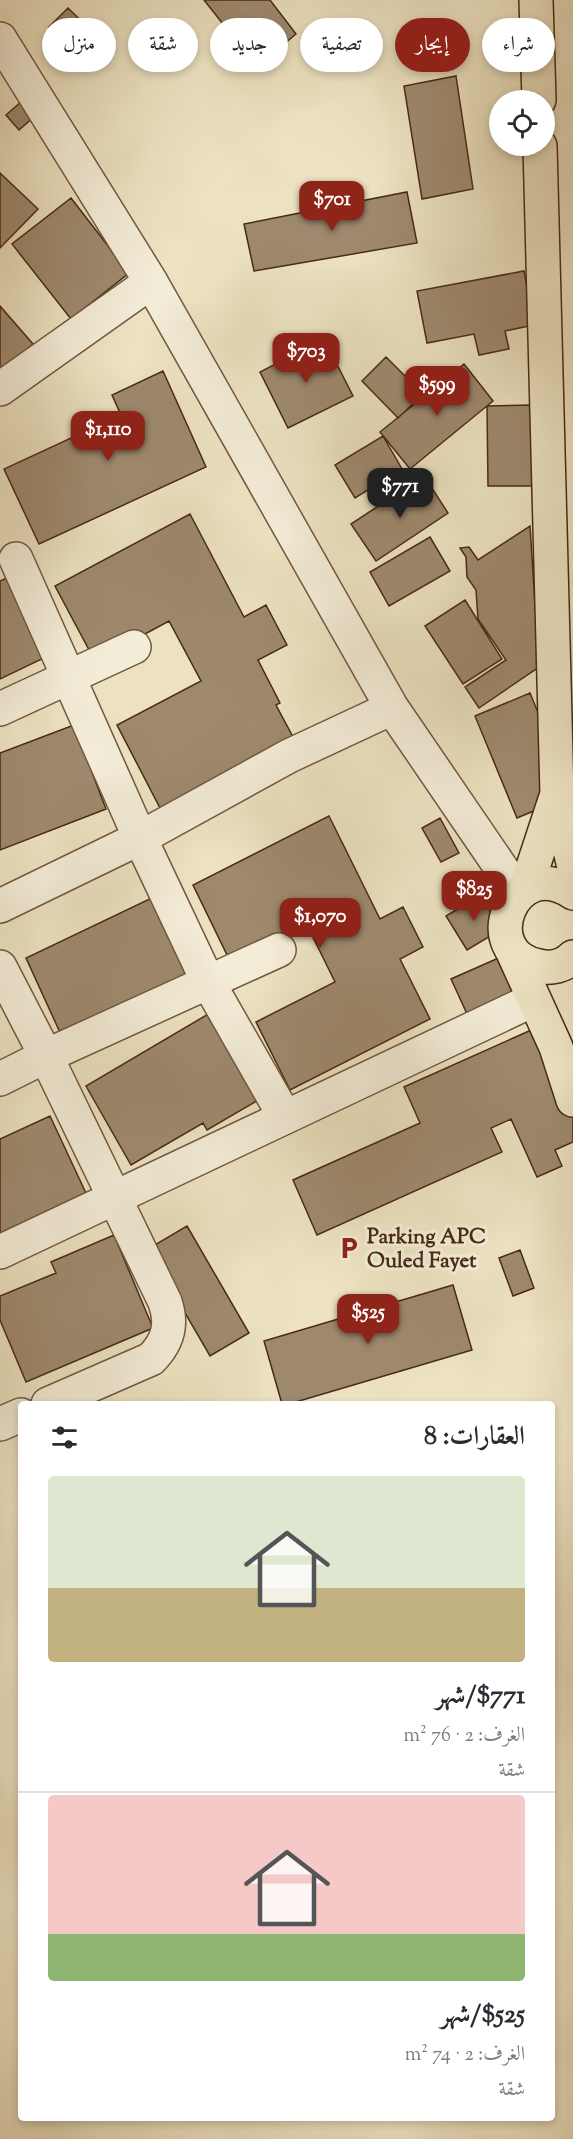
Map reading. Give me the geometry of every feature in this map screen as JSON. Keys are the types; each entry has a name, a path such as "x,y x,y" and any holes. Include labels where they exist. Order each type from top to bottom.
{"main road":[{"path":"536,0 539,90"},
{"path":"540,156 557,794 573,863"},
{"path":"557,794 522,891 510,906 505,920 506,934 511,948 556,1047 573,1101"},
{"path":"522,891 545,883 560,885 573,893"},
{"path":"511,948 521,959 532,965 546,968 568,962 573,957"}],"street":[{"path":"0,39 151,282 392,708 522,891"},
{"path":"0,388 151,282"},
{"path":"16,559 140,838 208,982 285,1117"},
{"path":"0,709 134,647"},
{"path":"0,906 140,838 288,756 392,708"},
{"path":"0,1079 279,950"},
{"path":"0,967 116,1197 169,1314 170,1327 166,1339 151,1359 55,1401"},
{"path":"0,1252 533,1000"},
{"path":"0,1424 18,1416"}],"building":[{"path":"204,0 270,0 284,18 218,18"},
{"path":"68,8 78,18 58,18"},
{"path":"288,24 296,34 288,41"},
{"path":"456,76 473,189 422,199 404,86"},
{"path":"22,101 35,116 19,130 6,115"},
{"path":"0,173 38,209 0,248"},
{"path":"407,192 417,243 254,271 244,224"},
{"path":"71,198 129,273 71,319 12,244"},
{"path":"524,271 534,325 505,331 509,349 479,355 474,334 427,343 417,291"},
{"path":"0,306 33,344 2,371 0,369"},
{"path":"324,339 353,396 288,428 260,372"},
{"path":"386,357 423,394 398,418 362,381"},
{"path":"464,364 493,401 410,469 380,432"},
{"path":"163,371 206,467 39,544 4,469 121,415 112,395"},
{"path":"532,405 533,486 488,486 487,406"},
{"path":"383,436 402,469 355,498 335,465"},
{"path":"424,476 448,513 376,561 351,524"},
{"path":"190,514 244,617 266,605 287,645 258,660 280,703 276,705 293,737 160,808 117,725 201,681 169,621 95,661 55,586"},
{"path":"530,526 539,667 479,708 465,687 506,660 478,619 476,590 467,577 466,557 460,548 469,547 478,560"},
{"path":"430,537 450,571 389,606 370,572"},
{"path":"9,577 46,657 0,679 0,581"},
{"path":"465,600 502,659 463,684 425,626"},
{"path":"530,693 572,795 517,818 475,716"},
{"path":"74,725 106,809 0,850 0,753"},
{"path":"329,816 380,919 403,907 423,947 400,959 430,1019 290,1090 256,1022 335,982 305,921 229,959 193,885"},
{"path":"440,818 459,853 441,862 422,828"},
{"path":"158,895 195,975 68,1050 26,958"},
{"path":"481,895 502,929 467,950 446,916"},
{"path":"503,956 519,994 468,1016 451,979"},
{"path":"210,1013 260,1099 207,1130 203,1123 131,1165 86,1086"},
{"path":"538,1027 573,1106 573,1142 555,1150 562,1166 537,1177 511,1119 491,1128 502,1152 317,1235 293,1180 420,1123 404,1087"},
{"path":"50,1116 92,1206 0,1234 0,1139"},
{"path":"187,1226 249,1333 210,1356 148,1249"},
{"path":"114,1235 153,1328 26,1382 0,1320 0,1296 56,1273 51,1262"},
{"path":"520,1250 534,1288 513,1296 499,1258"},
{"path":"453,1285 472,1350 299,1401 281,1401 264,1341"}],"place":[{"name":"Parking APC Ouled Fayet","path":"349,1248"}]}
